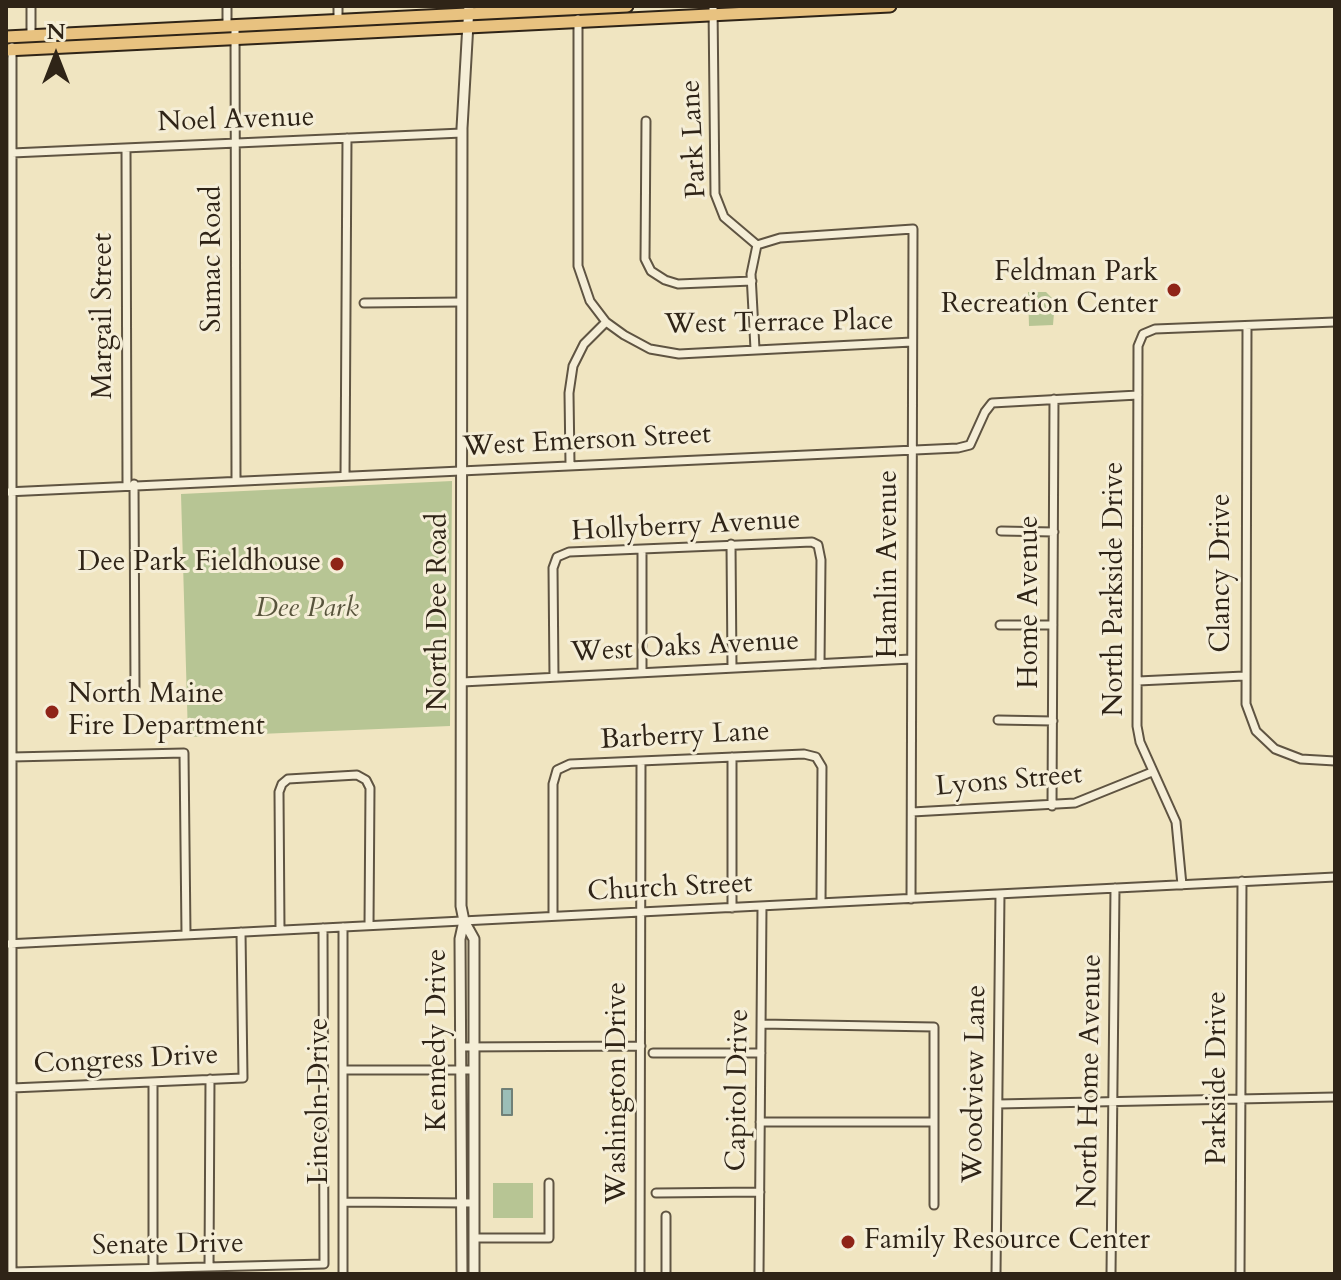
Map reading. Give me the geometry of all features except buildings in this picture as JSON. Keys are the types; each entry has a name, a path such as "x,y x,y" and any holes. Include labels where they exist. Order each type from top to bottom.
{"main road":[{"path":"9,43 31,36 469,10 627,6"},
{"path":"9,43 235,39 578,21 713,10 890,6"}],"street":[{"path":"31,6 31,36"},
{"name":"Sumac Road","path":"227,6 235,39 236,480"},
{"path":"338,6 338,20"},
{"path":"570,464 569,393 573,366 584,344 606,322 590,301 578,266 578,8"},
{"name":"North Dee Road","path":"464,921 461,906 462,133 469,10"},
{"name":"Park Lane","path":"713,10 715,194 724,217 757,245"},
{"path":"9,43 12,153 9,191 12,757 9,1231 12,1273"},
{"path":"646,121 645,259 651,271 678,284 752,281"},
{"name":"Noel Avenue","path":"12,153 462,133"},
{"path":"345,476 347,138"},
{"name":"Margail Street","path":"126,148 135,687"},
{"name":"Hamlin Avenue","path":"757,245 780,238 913,229 911,899"},
{"path":"755,349 752,265 757,245"},
{"path":"364,303 462,302"},
{"name":"West Terrace Place","path":"606,322 636,342 664,352 912,342"},
{"path":"1247,326 1335,322"},
{"name":"North Parkside Drive","path":"1182,885 1176,822 1152,772 1138,733 1138,346 1143,334 1155,329 1247,326"},
{"name":"Clancy Drive","path":"1247,326 1246,704 1250,720 1264,740 1288,755 1335,761"},
{"name":"West Emerson Street","path":"9,492 913,450 970,445 992,403 1138,395"},
{"name":"Home Avenue","path":"1052,806 1054,399"},
{"path":"1001,531 1054,532"},
{"name":"Hollyberry Avenue","path":"554,677 553,568 557,557 569,552 731,544 806,541 818,545 821,560 820,664"},
{"path":"731,544 732,668"},
{"path":"642,549 642,672"},
{"path":"1000,625 1053,625"},
{"name":"West Oaks Avenue","path":"462,682 911,659"},
{"path":"1138,681 1244,676"},
{"path":"998,720 1053,721"},
{"path":"12,757 184,753 186,934"},
{"name":"Barberry Lane","path":"553,916 553,784 557,770 570,764 804,754 816,757 822,767 821,903"},
{"path":"732,757 732,908"},
{"name":"Washington Drive","path":"640,1274 641,761"},
{"name":"Lyons Street","path":"912,812 1075,803 1152,772"},
{"path":"280,929 279,792 282,784 288,779 357,775 366,780 370,788 369,925"},
{"name":"Church Street","path":"9,944 1335,877"},
{"name":"Parkside Drive","path":"1240,1274 1242,881"},
{"name":"North Home Avenue","path":"1111,1274 1115,888"},
{"name":"Woodview Lane","path":"996,1274 1000,894"},
{"name":"Capitol Drive","path":"759,1274 762,907"},
{"name":"Kennedy Drive","path":"462,1274 460,939 464,921"},
{"name":"Kennedy Drive","path":"464,921 474,939 474,1274"},
{"name":"Lincoln Drive","path":"343,927 343,1274"},
{"name":"Lincoln Drive","path":"323,928 324,1264"},
{"name":"Congress Drive","path":"12,1088 243,1078 241,932"},
{"path":"761,1024 934,1027 934,1205"},
{"path":"461,1047 641,1046"},
{"path":"653,1053 761,1053"},
{"path":"343,1070 474,1070"},
{"path":"209,1267 210,1079"},
{"path":"153,1082 153,1268"},
{"path":"998,1104 1335,1097"},
{"path":"760,1122 934,1122"},
{"path":"474,1238 549,1238 549,1183"},
{"path":"656,1193 760,1192"},
{"path":"343,1202 474,1203"},
{"path":"666,1216 666,1274"},
{"name":"Senate Drive","path":"12,1273 324,1264"}],"green space":[{"path":"1028,292 1046,292 1055,301 1053,325 1029,326"},
{"name":"Dee Park","path":"452,481 450,726 188,737 181,494"},
{"path":"493,1183 533,1183 533,1218 493,1218"}],"water":[{"path":"502,1089 512,1089 512,1115 502,1115"}],"place":[{"name":"Feldman Park Recreation Center","path":"1174,290"},
{"name":"Dee Park Fieldhouse","path":"337,564"},
{"name":"North Maine Fire Department","path":"52,712"},
{"name":"Family Resource Center","path":"848,1242"}]}
